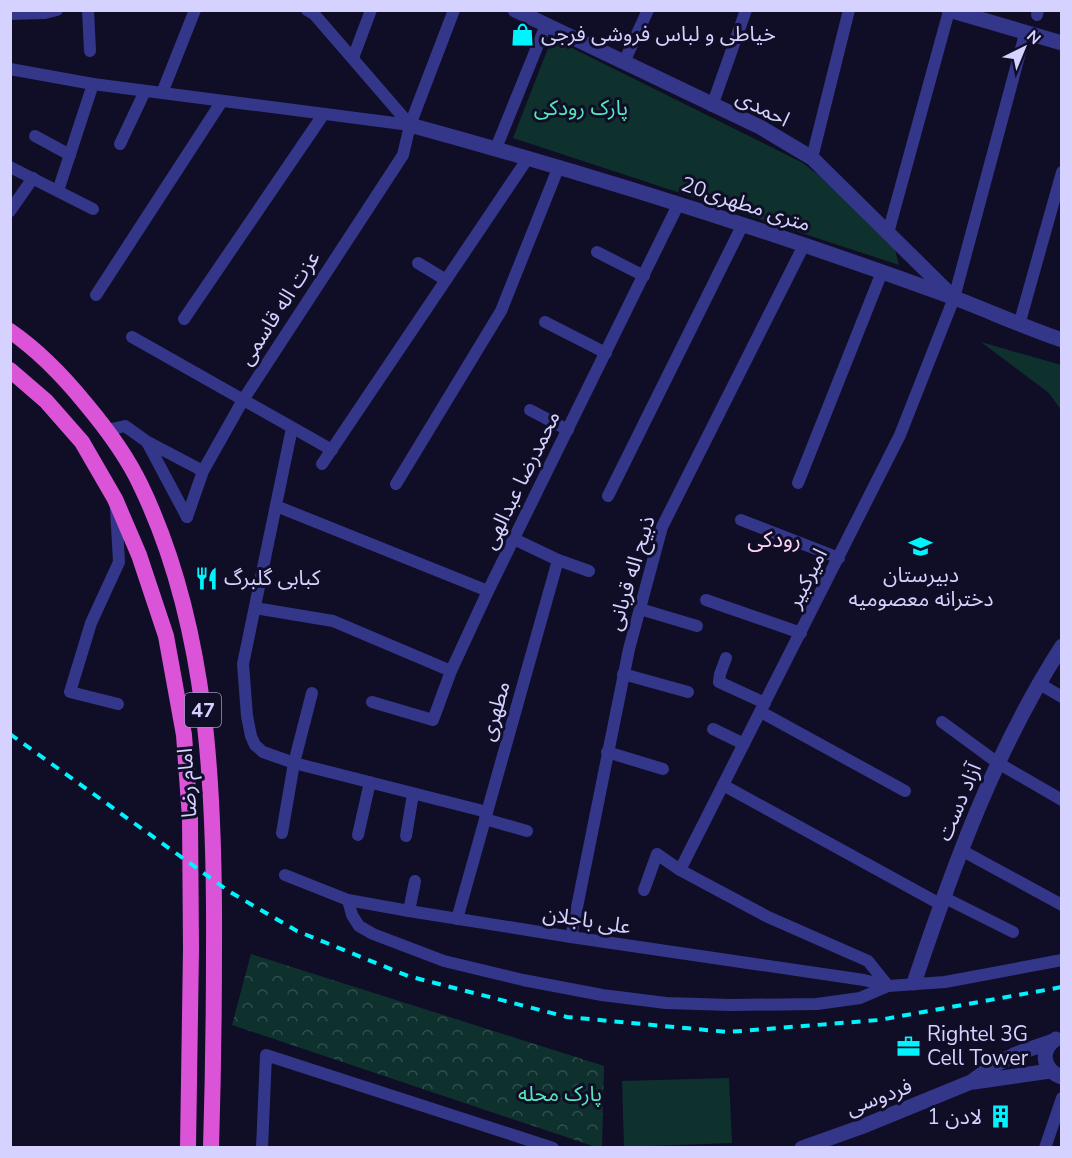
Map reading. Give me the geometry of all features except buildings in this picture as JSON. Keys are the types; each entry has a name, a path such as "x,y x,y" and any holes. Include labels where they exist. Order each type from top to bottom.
{"highway":[{"name":"امام رضا","path":"10,331 27,343 70,384 107,430 141,484 166,548 189,629 206,731 213,818 211,1148"},
{"name":"امام رضا","path":"10,370 46,401 82,442 115,499 139,555 166,636 184,735 190,829 188,1148"}],"street":[{"path":"17,13 45,14 57,10"},
{"path":"88,10 90,51"},
{"path":"162,93 195,10"},
{"path":"353,58 371,10"},
{"name":"عزت اله قاسمی","path":"146,441 187,517 203,471 243,400 332,261 381,192 403,155 410,125 454,10"},
{"name":"احمدی","path":"515,10 760,127 812,158 954,298"},
{"path":"624,62 648,10"},
{"path":"712,106 746,10"},
{"path":"812,158 849,10"},
{"path":"888,233 949,10 1062,43"},
{"path":"312,12 410,125"},
{"path":"496,148 546,25"},
{"name":"امیرکبیر","path":"680,870 900,435 954,298 1025,34"},
{"path":"10,69 93,84 410,125"},
{"path":"58,191 93,84"},
{"path":"120,144 145,91"},
{"path":"96,295 222,101"},
{"path":"184,318 323,115"},
{"name":"20متری مطهری","path":"410,125 559,166 679,203 882,272 1062,340"},
{"path":"35,136 70,155"},
{"path":"322,464 528,158"},
{"path":"396,484 501,311 559,166"},
{"path":"10,167 93,209"},
{"path":"1019,325 1062,172"},
{"path":"10,211 33,178"},
{"name":"محمدرضا عبدالهی","path":"372,702 433,720 451,671 488,591 679,203"},
{"path":"608,496 742,226"},
{"name":"ذبیح اله قربانی","path":"571,937 623,674 662,527 804,245"},
{"path":"597,252 644,276"},
{"path":"418,263 446,280"},
{"path":"798,483 882,272"},
{"path":"545,322 606,353"},
{"path":"132,338 332,450"},
{"path":"530,410 568,430"},
{"path":"107,430 125,426 146,441 203,471"},
{"path":"292,428 243,664 247,716 250,736 255,745 264,752 294,763 413,794 527,831"},
{"path":"115,499 120,562 91,623 70,692 118,704"},
{"path":"276,506 488,591"},
{"path":"741,520 839,558"},
{"path":"514,539 558,560 589,571"},
{"name":"مطهری","path":"456,919 558,560"},
{"path":"706,600 801,633"},
{"path":"255,608 333,621 451,671"},
{"path":"640,609 698,626"},
{"name":"آزاد دست","path":"914,983 961,850 998,764 1038,683 1062,646"},
{"path":"726,658 719,682 905,791"},
{"path":"623,674 688,692"},
{"path":"1038,683 1062,697"},
{"path":"282,833 294,763 312,693"},
{"path":"942,722 998,764 1062,800"},
{"path":"714,729 744,744"},
{"path":"607,752 663,769"},
{"path":"358,835 370,782"},
{"path":"723,785 942,900 1013,932"},
{"path":"406,836 413,794"},
{"path":"961,850 1062,905"},
{"path":"644,890 657,854 680,870 768,917 868,961 888,986"},
{"name":"علی باجلان","path":"285,875 348,900 888,986"},
{"path":"409,911 416,881"},
{"path":"348,900 352,915 359,926 444,961 523,980 602,995 666,1003 818,1004 860,998 888,986 945,982 1062,960"},
{"path":"1056,1074 1046,1065 1046,1052 1059,1037"},
{"name":"فردوسی","path":"802,1148 871,1123 971,1082 993,1066 1016,1054 1059,1037"},
{"path":"262,1148 266,1055 552,1148"},
{"name":"فردوسی","path":"971,1082 1056,1074"},
{"path":"1045,1148 1061,1104"}],"green space":[{"name":"پارک رودکی","path":"552,38 803,163 822,178 895,250 899,265 513,138"},
{"path":"981,342 1061,365 1061,410 1049,393"},
{"name":"پارک محله","path":"251,954 604,1066 602,1147 596,1147 232,1025"},
{"path":"729,1078 732,1143 624,1147 622,1081"}],"railway":[{"path":"10,734 230,892 297,931 408,976 567,1017 728,1032 879,1020 1062,987"}],"place":[{"name":"خیاطی و لباس فروشی فرجی","path":"523,34"},
{"name":"دبیرستان دخترانه معصومیه","path":"921,547"},
{"name":"کبابی گلبرگ","path":"206,578"},
{"name":"Rightel 3G Cell Tower","path":"909,1046"},
{"name":"لادن 1","path":"1000,1117"}],"district":[{"name":"رودکی","path":"774,540"}]}
